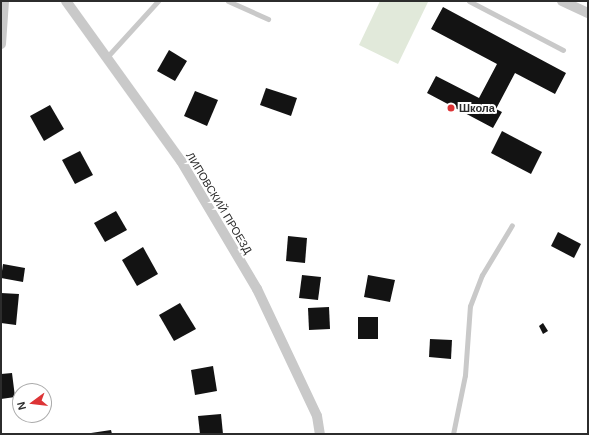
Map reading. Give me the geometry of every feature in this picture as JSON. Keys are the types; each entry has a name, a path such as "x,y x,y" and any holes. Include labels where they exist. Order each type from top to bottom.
{"street":[{"path":"1,44 4,1"},
{"name":"ЛИПОВСКИЙ ПРОЕЗД","path":"66,1 181,161 257,289 317,416 320,434"},
{"path":"562,1 588,13"}],"lane":[{"path":"107,57 158,1"},
{"path":"228,1 268,20"},
{"path":"468,1 563,50"},
{"path":"452,434 465,374 470,306 482,275 512,225"}],"green space":[{"path":"380,1 428,2 398,64 359,45"}],"building":[{"path":"443,7 566,73 555,94 515,73 496,109 502,112 493,128 427,93 436,76 479,98 497,64 431,29"},
{"path":"169,50 187,61 175,81 157,71"},
{"path":"266,88 297,98 291,116 260,105"},
{"path":"195,91 218,100 207,126 184,116"},
{"path":"50,105 64,129 44,141 30,116"},
{"path":"502,131 542,152 531,174 491,153"},
{"path":"80,151 93,175 75,184 62,160"},
{"path":"116,211 127,230 105,242 94,223"},
{"path":"558,232 581,244 574,258 551,246"},
{"path":"288,236 307,238 305,263 286,261"},
{"path":"143,247 158,274 137,286 122,260"},
{"path":"3,264 25,268 23,282 1,278"},
{"path":"302,275 321,277 318,300 299,298"},
{"path":"368,275 395,280 390,302 364,297"},
{"path":"1,293 19,294 16,325 1,323"},
{"path":"180,303 196,329 174,341 159,315"},
{"path":"329,307 330,329 309,330 308,308"},
{"path":"358,317 378,317 378,339 358,339"},
{"path":"543,323 548,331 543,334 539,326"},
{"path":"430,339 452,340 451,359 429,357"},
{"path":"213,366 217,391 195,395 191,370"},
{"path":"12,373 13,383 12,383 12,397 1,399 1,374"},
{"path":"221,414 223,434 200,434 198,416"},
{"path":"111,430 112,434 91,434 91,433"}],"place":[{"name":"Школа","path":"451,108"}]}
